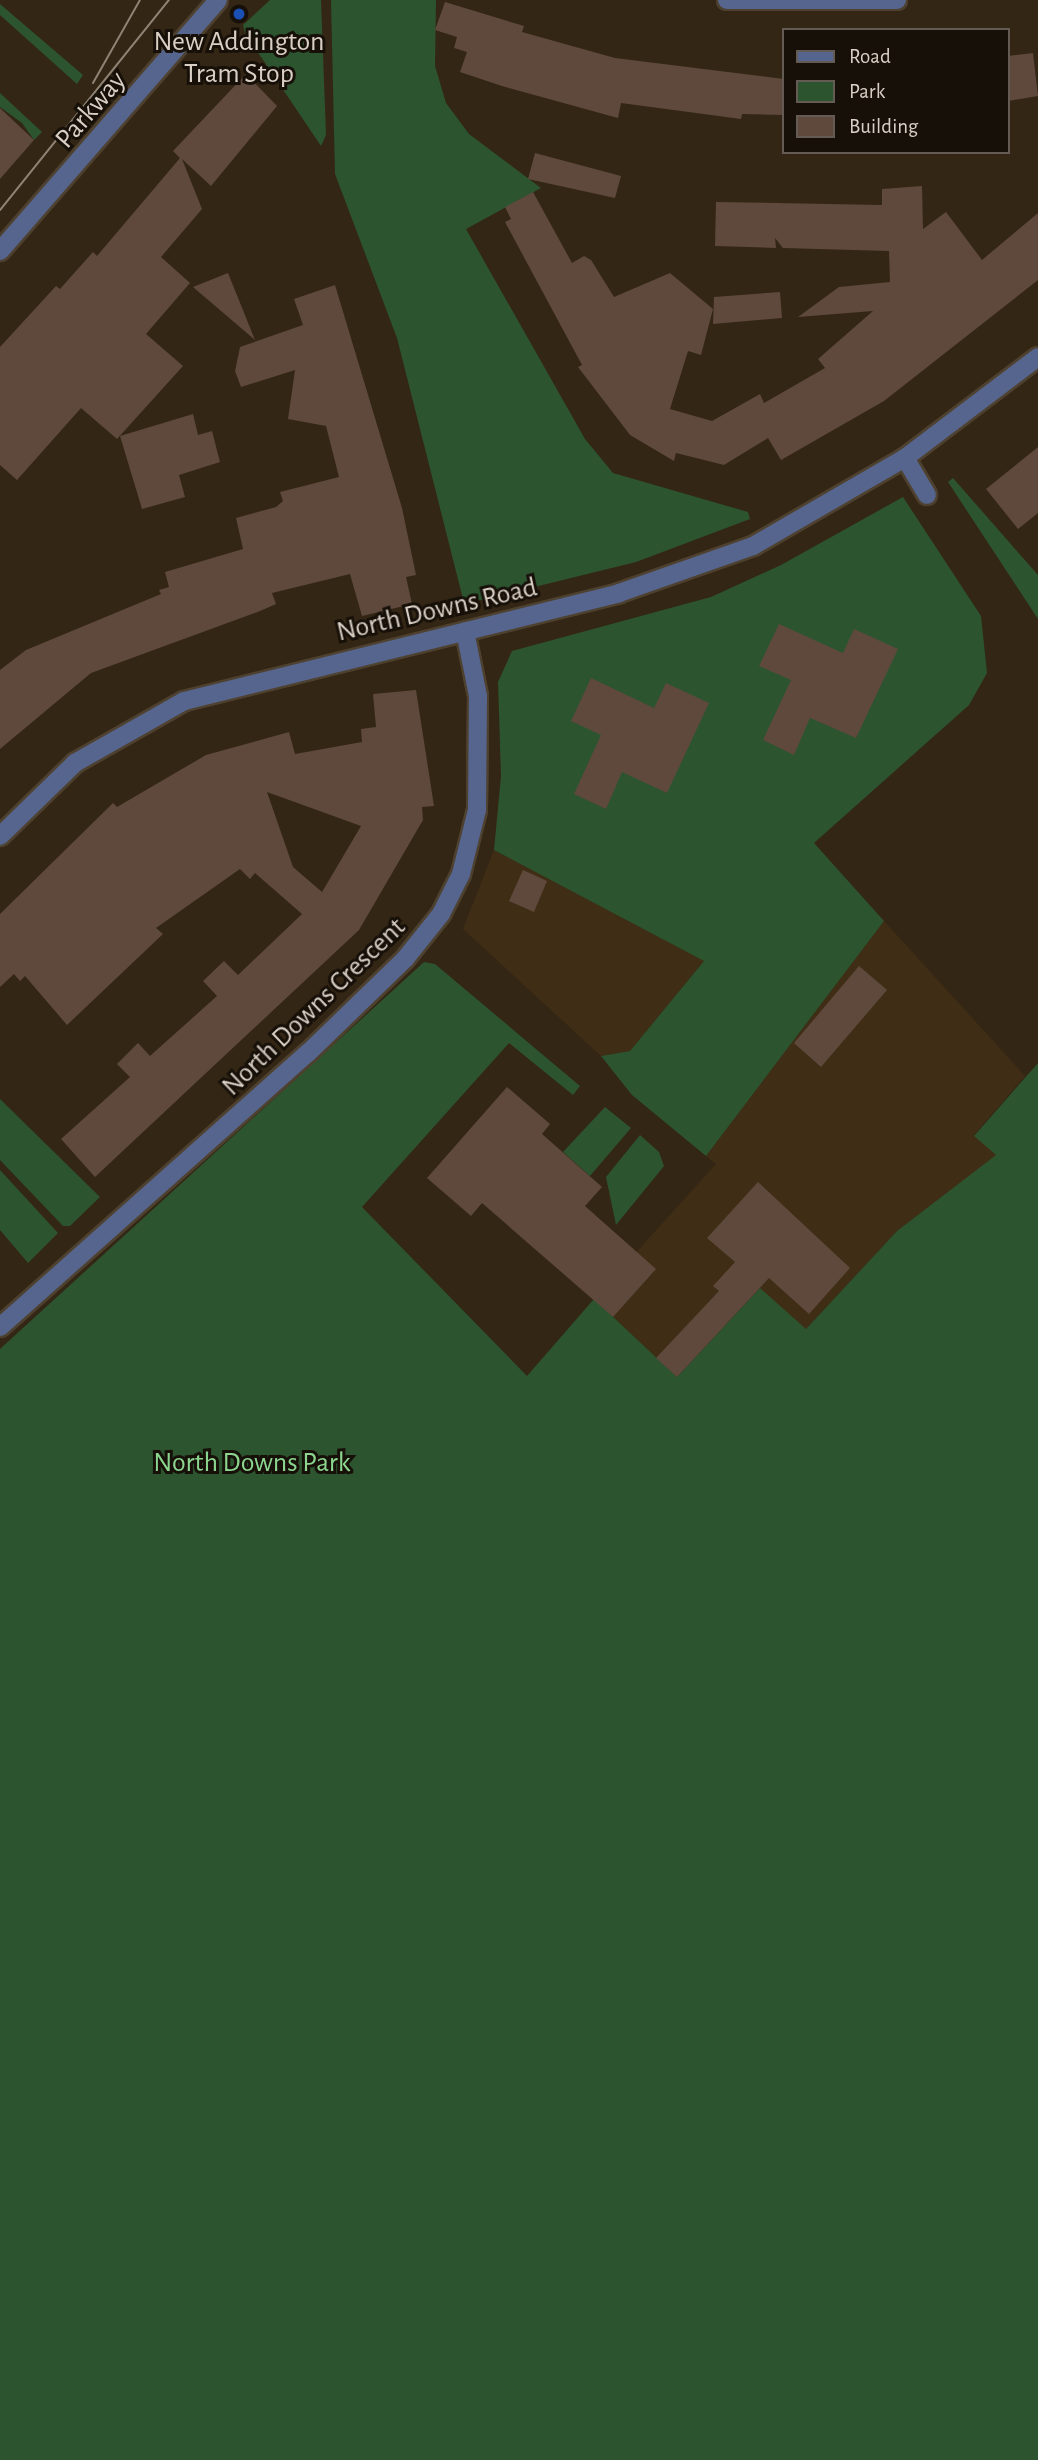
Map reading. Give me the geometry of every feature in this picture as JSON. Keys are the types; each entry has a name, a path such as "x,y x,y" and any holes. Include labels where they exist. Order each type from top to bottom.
{"street":[{"name":"Parkway","path":"0,251 218,0"},
{"path":"727,0 897,0"},
{"name":"North Downs Road","path":"0,836 75,763 184,701 626,591 718,561 798,522 905,458 1038,357"},
{"path":"905,458 927,495"},
{"name":"North Downs Crescent","path":"0,1327 308,1053 405,959 441,914 461,874 477,810 478,706 465,631"}],"shaded area":[{"path":"494,850 704,961 630,1051 601,1056 463,929"},
{"path":"884,921 1025,1076 974,1135 997,1155 897,1231 805,1330 760,1288 677,1377 594,1299 716,1164 706,1156"}],"green space":[{"path":"270,0 321,0 326,135 321,146 245,33 243,25"},
{"path":"331,0 436,0 435,66 446,103 469,134 541,188 466,229 585,439 613,473 748,512 750,519 636,562 481,600 463,599 397,338 335,174"},
{"path":"0,4 83,75 77,84 0,15"},
{"path":"0,93 42,132 34,140 22,123 0,107"},
{"path":"953,478 1038,575 1038,619 948,482"},
{"path":"903,497 981,616 987,673 969,705 814,843 884,921 706,1156 632,1095 601,1056 630,1051 704,961 494,850 501,776 498,682 512,651 711,597 781,565"},
{"name":"North Downs Park","path":"424,962 435,964 580,1086 573,1095 509,1043 362,1207 527,1376 594,1299 677,1377 760,1288 806,1329 897,1231 996,1155 974,1136 1038,1063 1038,2460 0,2460 0,1349"},
{"path":"0,1099 100,1197 70,1226 63,1226 0,1160"},
{"path":"605,1107 631,1128 590,1176 563,1152"},
{"path":"640,1135 659,1152 664,1166 616,1225 606,1177"},
{"path":"0,1170 58,1233 28,1263 0,1230"}],"building":[{"path":"445,2 524,26 522,32 615,58 782,79 782,115 742,114 741,119 621,103 618,118 460,72 467,52 454,48 457,37 435,30"},
{"path":"1033,53 1038,96 1010,101 1010,56"},
{"path":"246,74 277,106 211,186 182,159 202,209 161,257 190,283 146,334 183,366 117,439 81,408 17,480 0,465 0,347 56,286 60,289 93,252 97,256 180,158 173,151"},
{"path":"0,108 34,140 0,179"},
{"path":"535,153 621,176 615,198 528,179"},
{"path":"922,186 923,229 946,212 982,260 1038,213 1038,280 884,401 781,460 768,438 724,465 676,453 674,461 630,435 578,367 582,365 505,222 511,219 505,207 533,192 572,263 584,256 591,260 614,297 670,273 713,309 701,355 688,351 670,409 712,421 760,394 764,403 825,368 818,359 873,311 798,317 839,287 890,282 889,251 783,248 775,238 776,248 715,246 716,202 882,205 882,189"},
{"path":"228,273 255,340 193,287"},
{"path":"335,285 402,508 416,575 406,577 412,604 362,616 350,574 272,593 276,604 91,673 0,749 0,670 26,650 161,594 159,590 169,587 165,572 243,549 236,518 276,507 283,501 280,492 339,477 326,426 288,419 295,370 241,387 235,371 240,347 303,325 294,299"},
{"path":"780,292 782,318 713,324 714,297"},
{"path":"193,414 198,435 212,431 220,462 179,475 185,497 142,509 120,436"},
{"path":"1038,447 1038,513 1018,529 986,489"},
{"path":"779,624 843,653 854,629 898,649 856,738 810,718 794,755 763,740 791,680 759,666"},
{"path":"591,678 654,708 666,683 709,703 667,793 622,772 606,809 574,794 601,735 571,721"},
{"path":"416,690 434,806 422,807 423,820 359,930 95,1177 61,1139 130,1077 117,1064 138,1043 150,1056 217,996 203,981 224,961 238,975 302,914 255,873 250,879 240,869 156,928 163,934 67,1025 25,976 20,981 14,974 0,987 0,914 113,803 117,807 206,755 289,732 295,754 362,742 361,729 376,727 373,694","holes":["267,792 361,826 322,892 293,867"]},
{"path":"523,870 547,881 534,912 509,901"},
{"path":"859,966 887,990 821,1067 794,1043"},
{"path":"507,1087 550,1124 542,1134 602,1187 585,1206 656,1269 613,1317 482,1203 471,1216 427,1178"},
{"path":"758,1182 850,1268 809,1314 769,1278 677,1377 656,1358 719,1291 713,1286 735,1262 707,1238"}],"tram line":[{"path":"93,83 140,0"},
{"path":"0,210 169,0"}],"place":[{"name":"New Addington Tram Stop","path":"239,14"}]}
